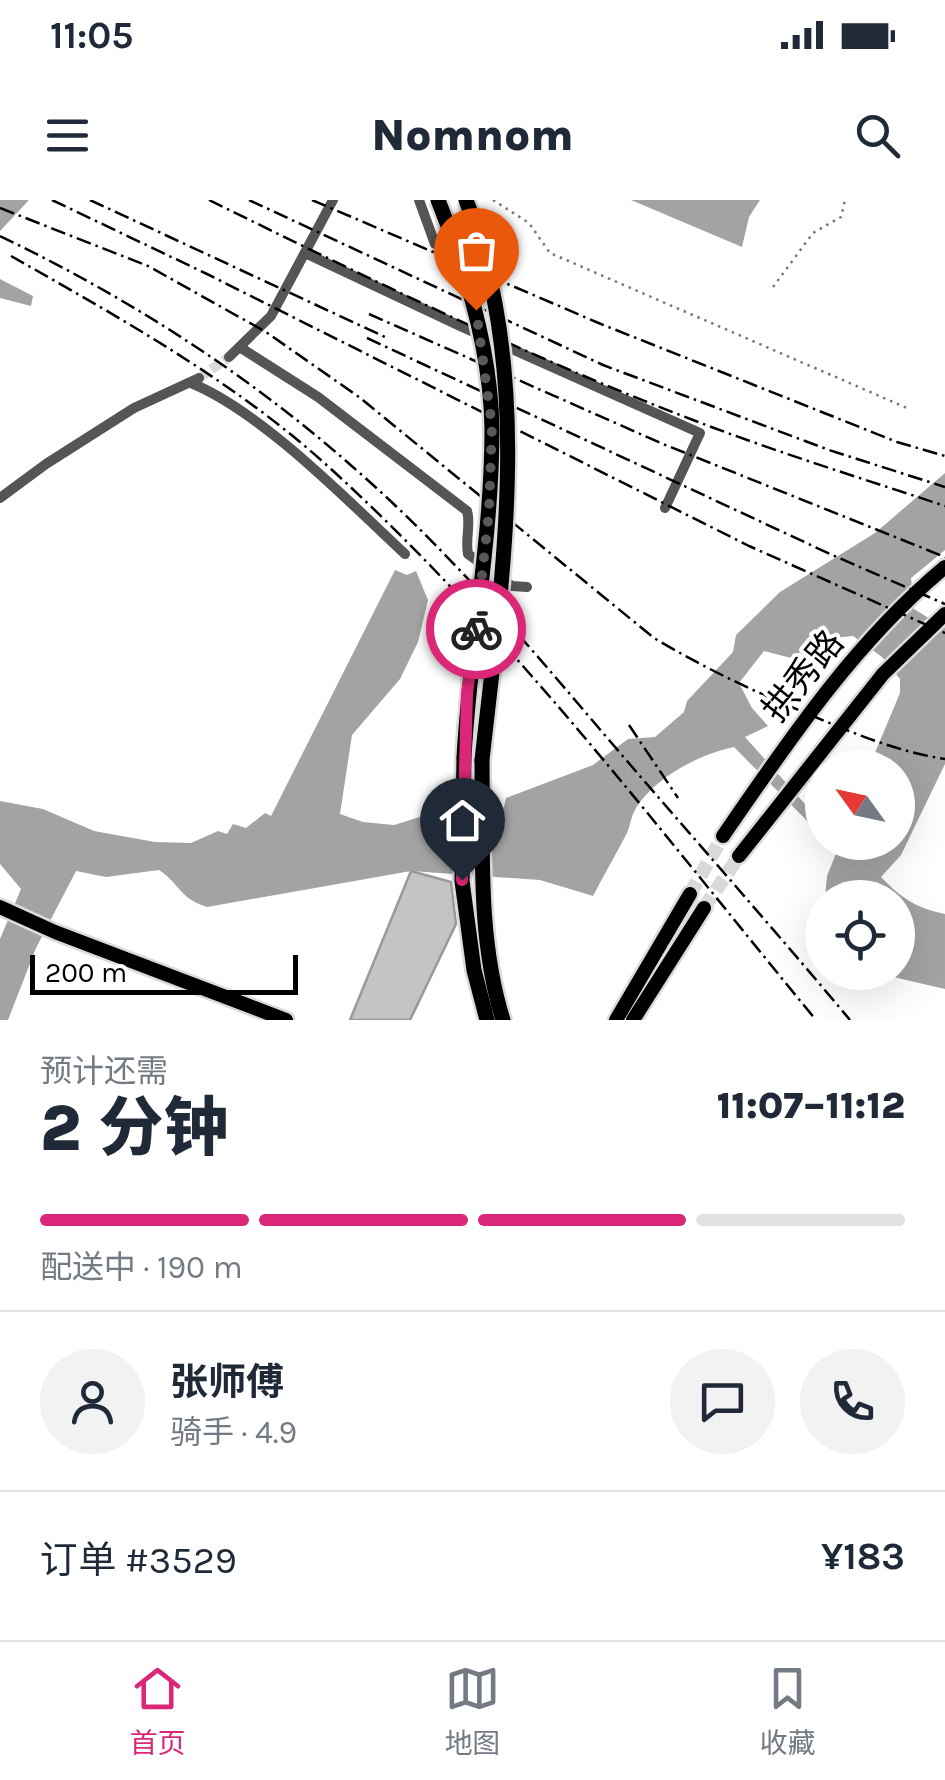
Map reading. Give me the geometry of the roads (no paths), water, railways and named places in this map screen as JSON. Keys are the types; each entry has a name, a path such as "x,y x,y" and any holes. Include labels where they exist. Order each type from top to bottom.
{"highway":[{"path":"438,200 476,310 492,426 489,512 467,693 462,880 474,970 487,1020"},
{"path":"466,200 498,322 506,384 508,487 482,760 483,892 493,988 503,1020"}],"main road":[{"name":"拱秀路","path":"723,836 798,728 859,653 940,571"},
{"name":"拱秀路","path":"738,856 884,674 945,614"},
{"path":"616,1020 690,894"},
{"path":"1,908 286,1020"},
{"path":"633,1020 704,908"}],"street":[{"path":"229,357 271,316 333,200"},
{"path":"420,200 435,244"},
{"path":"305,253 700,433 665,508"},
{"path":"242,348 318,397 467,511 468,554 512,586 526,587"},
{"path":"0,498 134,408 195,381 277,439 406,554"}],"tunnel":[{"path":"199,378 229,357"},
{"path":"690,894 723,836"},
{"path":"704,908 739,856"}],"railway":[{"path":"52,200 749,546 945,633"},
{"path":"90,200 385,337"},
{"path":"209,200 449,316 631,396 756,443 945,506"},
{"path":"249,200 603,365 829,450 945,487"},
{"path":"312,200 601,324 897,442 945,456"},
{"path":"0,208 148,266 266,332 359,397 654,638 732,680 829,723 894,747 945,759"},
{"path":"0,236 140,311 229,369 314,434 388,499 514,629 850,1020"},
{"path":"11,256 218,380 331,469 398,533 523,666 816,1020"},
{"path":"369,314 663,444 945,557"},
{"path":"367,338 945,604"},
{"path":"629,725 678,798"}]}
